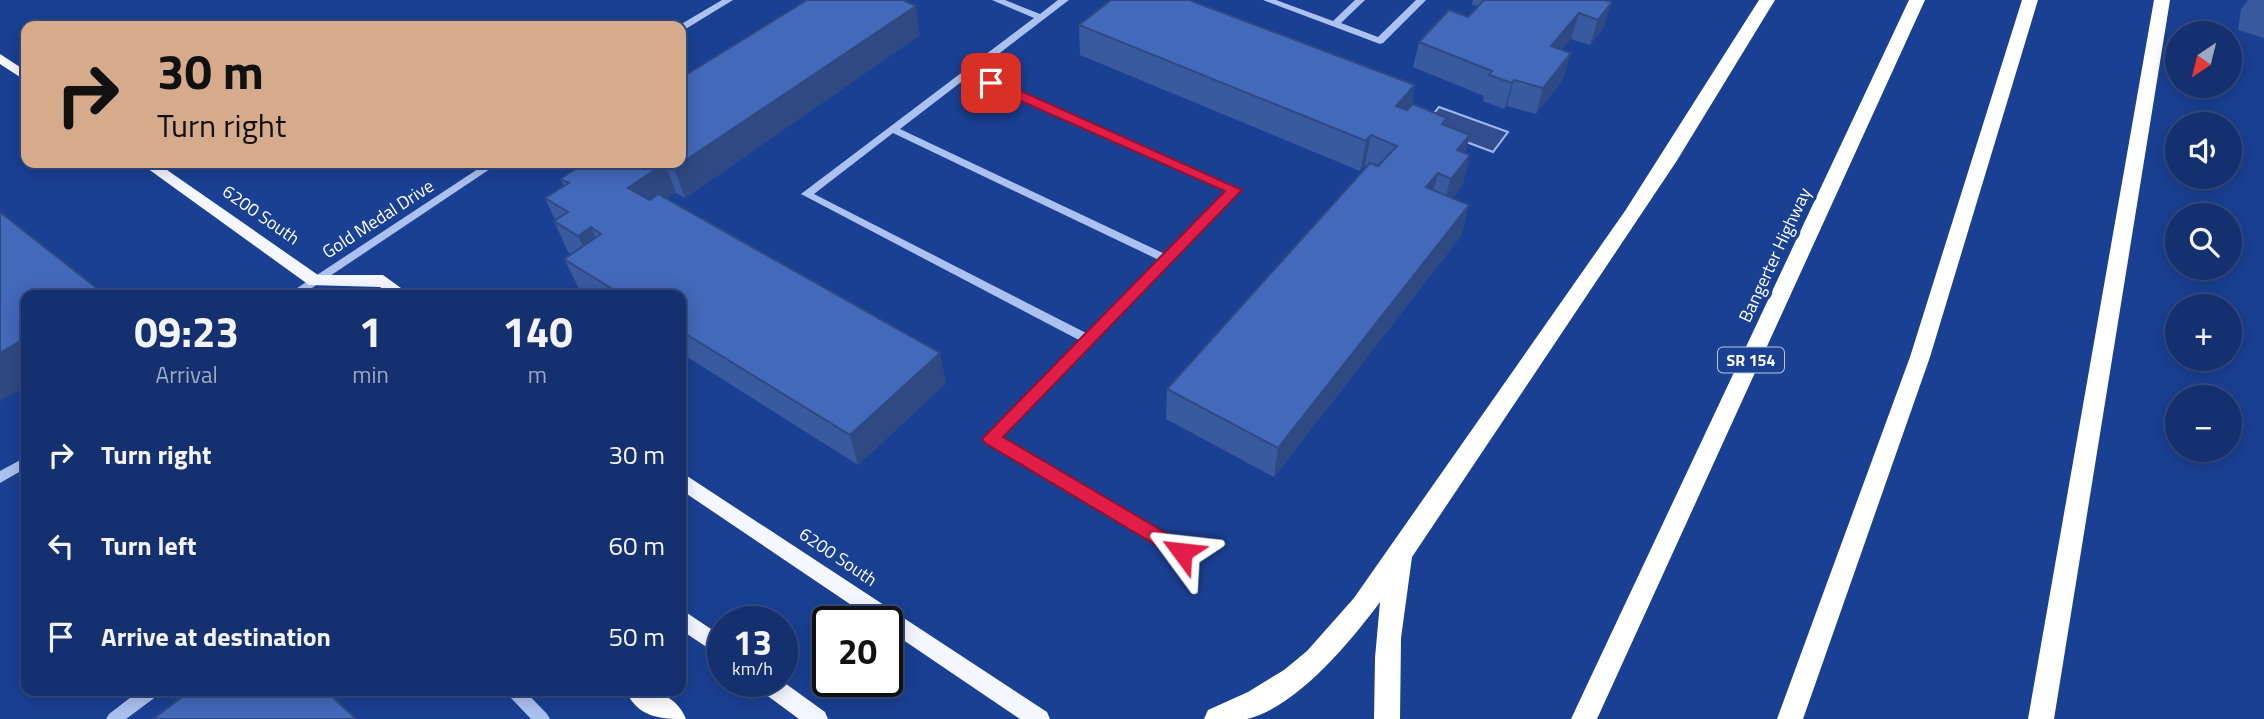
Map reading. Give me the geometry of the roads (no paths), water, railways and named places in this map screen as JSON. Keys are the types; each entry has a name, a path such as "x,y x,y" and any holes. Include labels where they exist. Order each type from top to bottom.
{"highway":[{"path":"1217,719 1255,704 1286,684 1315,660 1354,615 1672,153 1767,0"},
{"name":"Bangerter Highway","path":"1584,719 1917,0"},
{"path":"1790,719 1920,357 2030,0"},
{"path":"2041,719 2162,0"},
{"path":"1387,719 1385,670 1390,607 1402,548"},
{"path":"645,696 673,719"}],"main road":[{"path":"0,58 21,73"},
{"name":"6200 South","path":"154,168 314,288"},
{"path":"314,288 383,281 396,290"},
{"name":"6200 South","path":"686,483 1039,719"},
{"path":"686,622 707,637"},
{"path":"787,697 817,719"}],"street":[{"path":"686,24 728,0"},
{"path":"997,0 1040,17"},
{"path":"1064,0 806,194 1087,339"},
{"path":"1268,0 1380,41 1421,0"},
{"path":"1335,24 1360,0"},
{"path":"967,72 1235,190 991,439 1182,552"},
{"path":"892,129 1166,260"},
{"name":"Gold Medal Drive","path":"314,288 487,168"},
{"path":"0,478 21,465"},
{"path":"114,719 145,696"},
{"path":"519,696 542,719"}],"water":[{"path":"1439,107 1508,132 1493,152 1424,126"}]}
